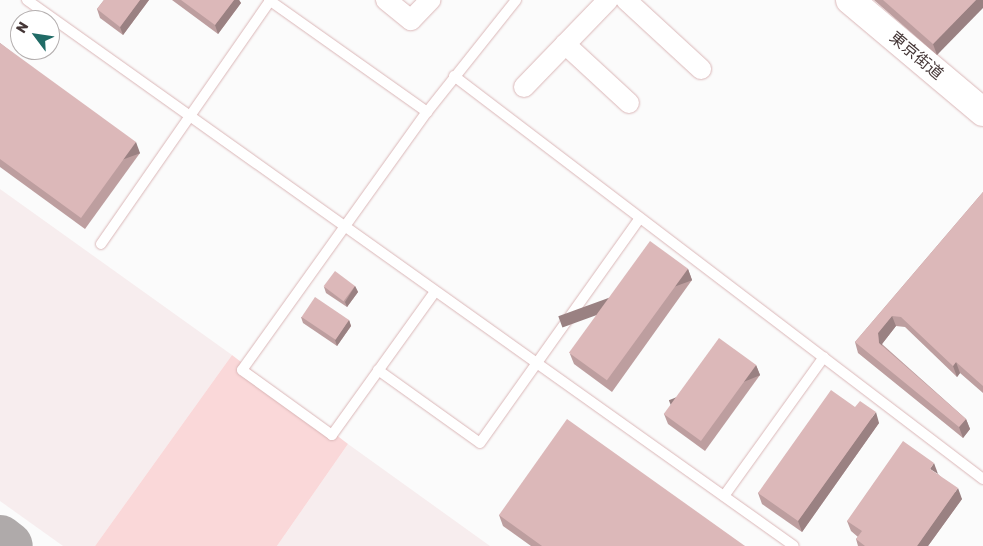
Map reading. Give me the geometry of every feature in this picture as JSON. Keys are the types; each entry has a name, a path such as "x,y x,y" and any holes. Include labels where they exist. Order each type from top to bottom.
{"highway":[{"name":"東京街道","path":"850,0 983,112"}],"street":[{"path":"386,0 412,20 430,0"},
{"path":"524,87 608,0"},
{"path":"626,0 701,69"},
{"path":"565,44 629,103"}],"lane":[{"path":"27,0 434,293 537,360 794,546"},
{"path":"101,244 270,0 427,112"},
{"path":"434,293 332,435 242,370 427,112 516,0"},
{"path":"454,76 983,479"},
{"path":"378,370 480,443 537,360 640,218"},
{"path":"724,496 824,357"}],"shaded area":[{"path":"0,189 232,355 95,546 63,546 0,501"},
{"path":"232,355 348,444 277,546 95,546"},
{"path":"348,444 490,546 277,546"}],"building":[{"path":"104,0 140,0 120,27 97,9"},
{"path":"181,0 234,0 215,25"},
{"path":"883,0 976,0 933,44"},
{"path":"0,43 10,50 10,60 23,60 136,142 81,218 0,159"},
{"path":"983,192 983,386 956,362 953,366 901,317 892,316 878,333 879,343 966,419 959,427 855,342"},
{"path":"650,241 688,269 607,380 569,353"},
{"path":"335,271 355,286 344,301 324,286"},
{"path":"315,297 349,320 336,340 302,317"},
{"path":"719,338 756,365 701,441 664,414"},
{"path":"831,390 855,407 860,401 876,412 798,521 758,493"},
{"path":"567,419 745,546 542,546 499,515"},
{"path":"903,441 934,463 930,469 958,488 917,546 865,546 856,539 862,531 847,521"}],"taxiway":[{"path":"0,539 9,546"}]}
